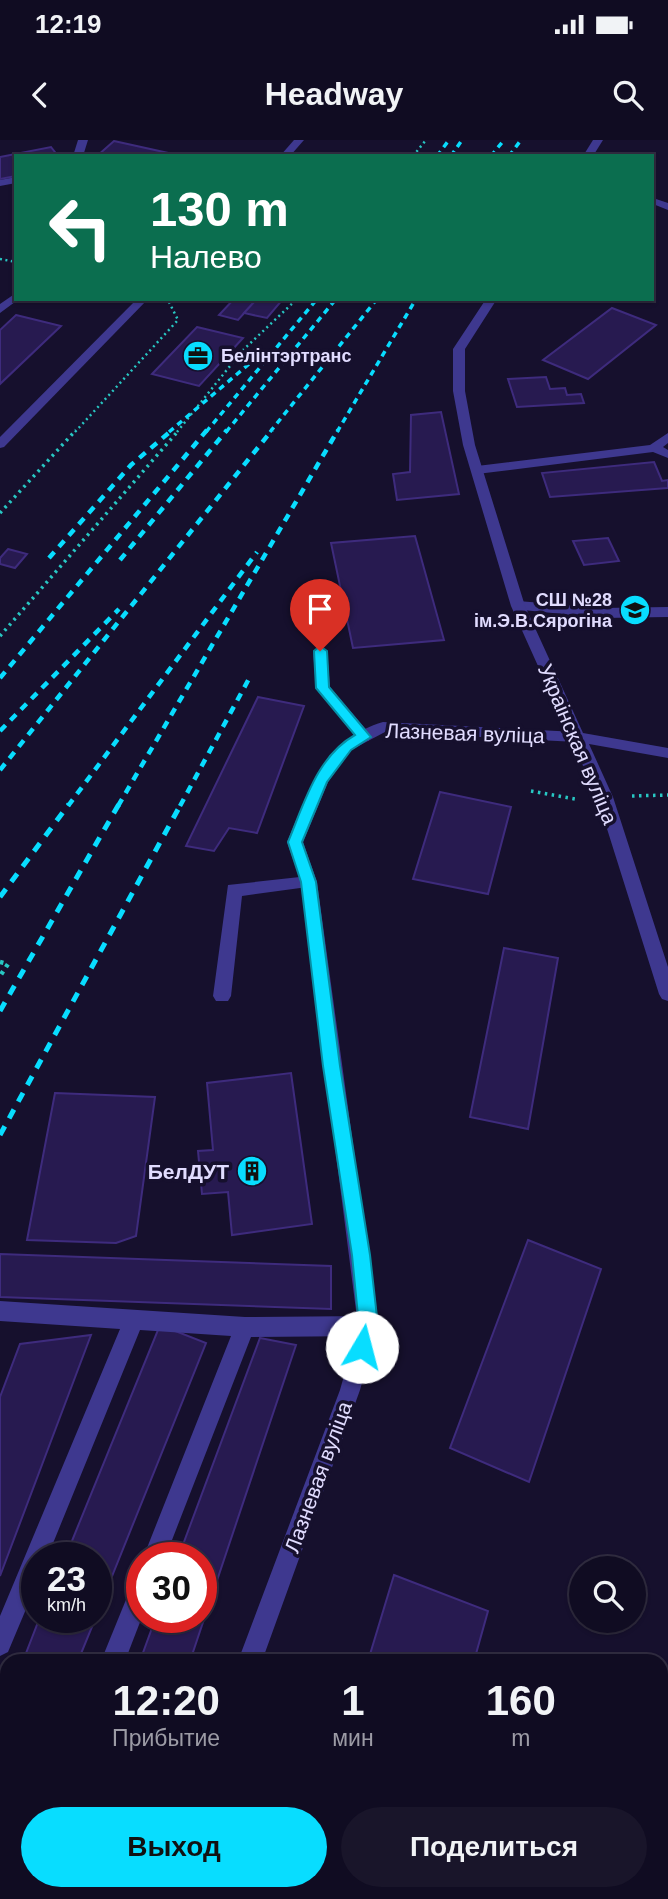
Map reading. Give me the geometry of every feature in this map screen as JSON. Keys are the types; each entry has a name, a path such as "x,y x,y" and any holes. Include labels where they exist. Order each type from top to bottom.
{"street":[{"path":"287,154 299,140"},
{"path":"0,310 14,298"},
{"path":"0,444 141,301"},
{"name":"Украінская вуліца","path":"491,301 459,349 459,391 477,470 518,606 605,797 668,994"},
{"path":"654,448 668,437"},
{"path":"477,470 654,448 668,454"},
{"path":"518,606 602,613 668,612"},
{"path":"320,651 323,688 364,737"},
{"name":"Лазневая вуліца","path":"253,1654 349,1390 368,1326 309,882 295,842 321,780 346,746 383,727 577,737 668,753"},
{"path":"222,996 234,890 309,882"},
{"path":"0,1311 245,1327 368,1326"},
{"path":"0,1644 135,1318"},
{"path":"160,1542 245,1327"},
{"path":"116,1654 126,1628"}],"path":[{"path":"0,513 178,320 168,301"},
{"path":"0,636 198,407 242,351 294,301"},
{"path":"531,791 581,800"},
{"path":"640,795 668,794"},
{"path":"0,962 8,964 0,976"}],"building":[{"path":"114,141 173,154 99,154"},
{"path":"51,147 56,154 15,154"},
{"path":"14,154 14,176 0,179 0,157"},
{"path":"232,301 255,301 238,320 219,315"},
{"path":"255,301 281,301 267,318 244,313"},
{"path":"612,308 656,325 588,379 543,360"},
{"path":"16,315 61,326 0,384 0,330"},
{"name":"Белінтэртранс","path":"197,327 243,338 199,386 152,374"},
{"path":"546,377 550,389 565,388 567,395 581,394 584,403 517,407 508,379"},
{"path":"441,412 459,494 397,500 393,474 410,472 411,415"},
{"path":"654,462 662,481 668,480 668,488 550,497 542,473"},
{"path":"415,536 444,640 353,648 331,543"},
{"path":"608,538 619,561 584,565 573,541"},
{"path":"8,549 27,554 15,568 0,564 0,558"},
{"path":"258,697 304,706 257,833 229,828 214,851 186,846"},
{"path":"440,792 511,807 488,894 413,879"},
{"path":"504,948 558,958 528,1129 470,1117"},
{"name":"БелДУТ","path":"291,1073 312,1224 232,1235 228,1192 202,1194 198,1151 213,1150 207,1083"},
{"path":"55,1093 155,1097 136,1236 116,1243 27,1240"},
{"path":"528,1240 601,1269 529,1482 450,1448"},
{"path":"0,1254 331,1266 331,1309 0,1297"},
{"path":"160,1325 206,1343 112,1576 112,1542 72,1542"},
{"path":"91,1335 0,1576 0,1397 20,1344"},
{"path":"260,1338 296,1345 217,1581 217,1542 184,1542"},
{"path":"394,1575 488,1611 476,1654 370,1654"},
{"path":"34,1633 89,1633 81,1654 26,1654"},
{"path":"150,1633 199,1633 192,1654 143,1654"}],"railway":[{"path":"438,154 449,140"},
{"path":"452,154 462,140"},
{"path":"493,154 504,140"},
{"path":"510,154 521,140"},
{"path":"206,432 315,301"},
{"path":"226,432 334,301"},
{"path":"270,432 375,301"},
{"path":"337,432 415,301"},
{"path":"169,432 263,352"},
{"path":"49,558 131,465 172,430"},
{"path":"0,678 207,430"},
{"path":"120,560 227,430"},
{"path":"0,770 272,430"},
{"path":"118,806 338,430"},
{"path":"68,806 257,552"},
{"path":"0,731 119,609"},
{"path":"180,806 251,675"},
{"path":"0,897 69,804"},
{"path":"0,1011 119,804"},
{"path":"0,1135 181,804"}],"place":[{"name":"Белінтэртранс","path":"198,356"},
{"name":"СШ №28 ім.Э.В.Сярогіна","path":"635,610"},
{"name":"БелДУТ","path":"252,1171"}],"route":[{"path":"320,651 323,688 364,737 346,746 321,780 295,842 309,882 332,1066 361,1255 368,1326 362,1347"}]}
